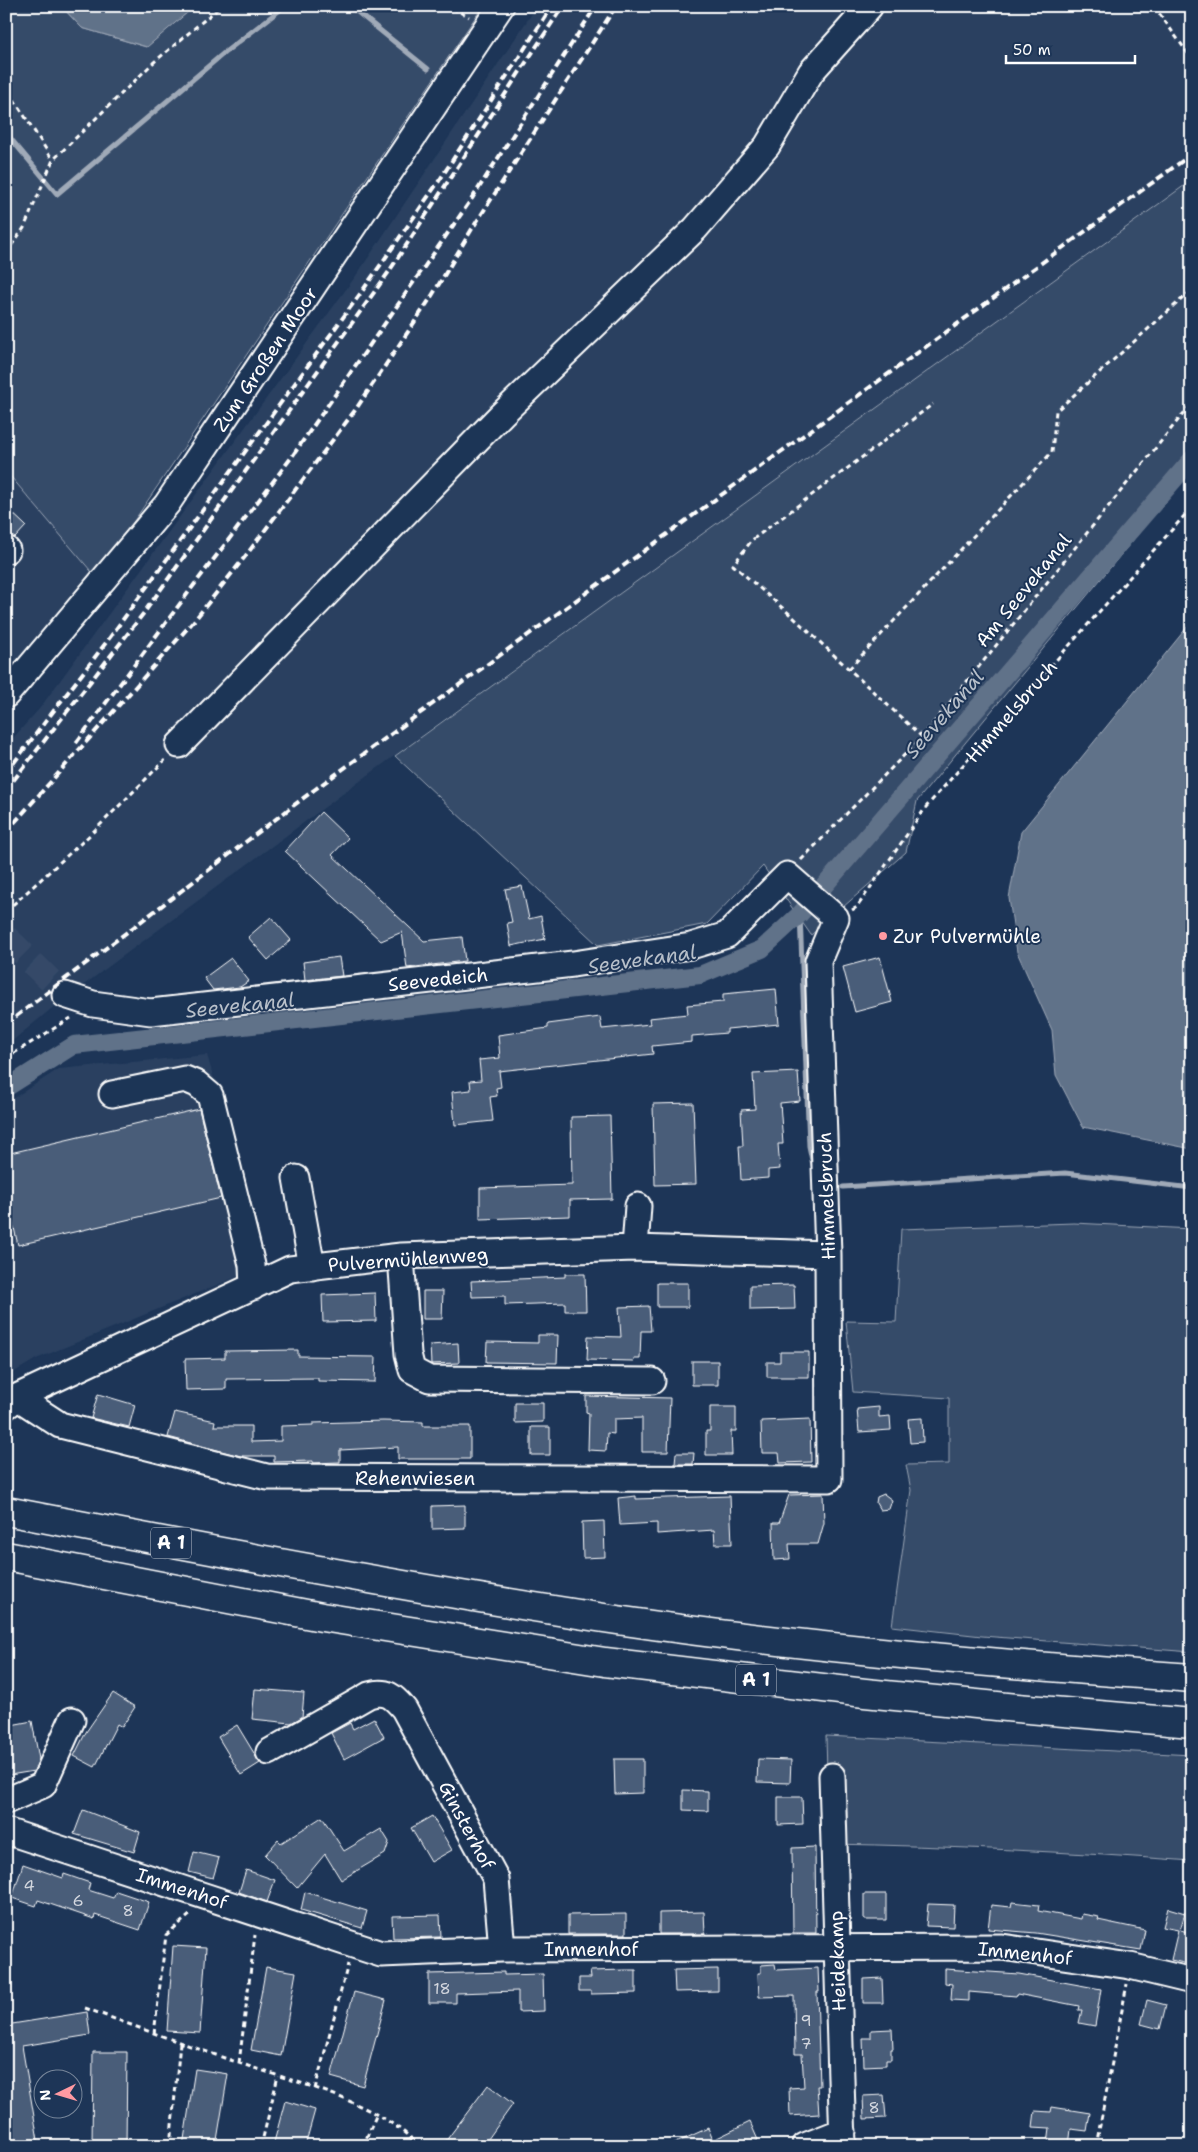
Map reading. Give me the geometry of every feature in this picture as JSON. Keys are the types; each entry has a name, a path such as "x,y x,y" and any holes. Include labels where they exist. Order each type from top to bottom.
{"highway":[{"name":"A 1","path":"6,1511 336,1575 619,1620 835,1647 1031,1667 1192,1678"},
{"name":"A 1","path":"6,1556 322,1617 605,1662 875,1694 1192,1723"}],"street":[{"name":"Zum Großen Moor","path":"6,695 167,504 502,6"},
{"path":"179,745 502,414 694,229 767,146 811,72 870,6"},
{"path":"794,881 834,915"},
{"name":"Seevedeich","path":"65,995 92,1004 151,1012 573,964 691,946 727,935 794,881"},
{"name":"Himmelsbruch","path":"829,1478 828,1254 818,961 834,915"},
{"path":"112,1094 185,1079 197,1084 210,1095 252,1265 253,1288"},
{"path":"296,1178 312,1267"},
{"path":"635,1248 638,1206"},
{"name":"Pulvermühlenweg","path":"11,1401 290,1269 401,1256 635,1248 828,1254"},
{"path":"401,1256 408,1354 412,1370 429,1379 652,1381"},
{"name":"Rehenwiesen","path":"11,1401 60,1425 267,1477 829,1478"},
{"name":"Ginsterhof","path":"269,1752 369,1695 380,1692 392,1694 404,1709 496,1879 502,1949"},
{"path":"6,1801 43,1785 72,1720"},
{"name":"Heidekamp","path":"832,1776 843,2138"},
{"name":"Immenhof","path":"6,1831 381,1954 502,1949 1002,1947 1130,1966 1192,1981"},
{"path":"805,2146 843,2138"}],"path":[{"path":"6,253 24,228 53,160 153,63 221,6"},
{"path":"1154,6 1192,59"},
{"path":"6,84 9,92 53,160"},
{"path":"850,669 1052,452 1056,411 1192,290"},
{"name":"Am Seevekanal","path":"794,881 922,737 1192,403"},
{"path":"922,737 850,669 733,565 752,540 932,404"},
{"name":"Himmelsbruch","path":"834,915 857,907 926,807 1192,507"},
{"path":"6,911 91,834 179,745"},
{"path":"6,1058 92,1004"},
{"path":"154,2034 166,1935 210,1897"},
{"path":"239,2063 258,1913"},
{"path":"315,2089 353,1945"},
{"path":"1096,2146 1130,1966"},
{"path":"85,2008 154,2034 346,2099 406,2132 419,2146"},
{"path":"170,2146 180,2043"},
{"path":"261,2146 278,2076"},
{"path":"362,2146 376,2116"}],"shaded area":[{"path":"6,6 61,6 82,28 146,47 195,6 483,6 96,577 6,471"},
{"path":"61,6 195,6 147,47 82,28"},
{"path":"537,6 1192,6 1192,180 428,731 51,1009 6,1046 6,746 40,708 358,273"},
{"path":"1192,180 1192,469 917,801 906,852 811,935 763,866 707,924 598,945 395,756"},
{"path":"6,471 96,577 6,690"},
{"path":"1192,621 1192,1149 1083,1127 1056,1075 1052,1030 1017,952 1009,898 1021,832"},
{"path":"207,1055 244,1184 263,1266 36,1359 6,1377 6,1103 59,1069"},
{"path":"1074,1223 1192,1229 1192,1652 982,1636 892,1626 911,1490 906,1465 949,1464 949,1398 853,1392 846,1321 896,1322 901,1229"},
{"path":"826,1736 1192,1755 1192,1861 1010,1850 829,1844"}],"building":[{"path":"6,507 26,526 15,538 6,535"},
{"path":"321,812 348,838 332,855 424,941 462,937 465,961 407,968 402,932 381,941 285,851"},
{"path":"522,886 529,919 541,916 545,939 511,946 507,923 512,922 505,889"},
{"path":"271,917 291,940 268,960 248,937"},
{"path":"339,957 342,976 305,980 303,962"},
{"path":"880,957 892,1002 855,1012 843,967"},
{"path":"231,958 249,981 240,987 213,990 204,978"},
{"path":"776,989 779,1024 727,1029 727,1033 692,1036 692,1042 652,1046 653,1054 499,1071 501,1087 496,1088 497,1096 490,1097 493,1121 455,1125 452,1092 471,1090 470,1081 481,1080 479,1060 500,1058 498,1035 548,1028 548,1024 600,1017 602,1029 650,1024 649,1018 688,1014 687,1005 723,1002 723,994"},
{"path":"798,1072 800,1101 780,1103 783,1144 778,1144 780,1169 768,1170 768,1178 741,1180 739,1146 743,1146 741,1110 755,1109 753,1074"},
{"path":"693,1103 696,1184 655,1185 653,1104"},
{"path":"199,1109 221,1198 18,1245 6,1193 6,1154"},
{"path":"610,1116 612,1199 570,1200 570,1216 480,1219 480,1188 572,1185 571,1117"},
{"path":"565,1274 585,1274 586,1311 565,1311 565,1303 505,1305 505,1296 472,1297 471,1281 565,1277"},
{"path":"657,1283 688,1283 688,1307 657,1307"},
{"path":"794,1285 795,1309 750,1310 750,1286"},
{"path":"423,1291 443,1291 442,1319 423,1319"},
{"path":"375,1293 376,1321 323,1322 322,1295"},
{"path":"649,1306 651,1331 641,1331 640,1359 634,1359 634,1361 587,1360 588,1336 621,1337 619,1307"},
{"path":"538,1335 558,1335 557,1363 486,1362 487,1342 538,1343"},
{"path":"458,1343 459,1363 431,1364 430,1345"},
{"path":"298,1350 298,1356 376,1357 375,1382 318,1381 318,1378 226,1379 226,1389 186,1390 185,1359 225,1358 225,1351"},
{"path":"780,1352 809,1352 809,1377 767,1377 767,1362 780,1362"},
{"path":"692,1361 718,1361 718,1385 692,1385"},
{"path":"98,1394 135,1405 129,1427 91,1418"},
{"path":"586,1396 670,1398 668,1452 642,1452 642,1418 614,1419 614,1434 607,1433 606,1451 588,1450 589,1413 586,1412"},
{"path":"515,1403 543,1403 543,1422 515,1423"},
{"path":"710,1407 736,1407 736,1431 731,1431 732,1455 706,1455 706,1431 710,1431"},
{"path":"879,1407 879,1417 890,1416 891,1430 859,1432 857,1409"},
{"path":"175,1412 215,1421 214,1426 251,1426 251,1442 281,1441 281,1426 313,1425 313,1423 383,1421 423,1422 423,1426 470,1426 470,1459 398,1459 398,1447 340,1450 340,1462 274,1462 274,1456 240,1456 168,1437"},
{"path":"922,1418 923,1442 910,1443 908,1419"},
{"path":"810,1419 811,1462 780,1463 779,1453 762,1453 761,1421"},
{"path":"531,1427 550,1427 550,1455 531,1455"},
{"path":"676,1453 694,1453 693,1464 675,1464"},
{"path":"823,1494 824,1523 818,1544 789,1544 790,1559 774,1560 773,1523 779,1523 789,1495"},
{"path":"884,1494 892,1500 889,1509 880,1510 876,1503 877,1497"},
{"path":"636,1496 636,1499 730,1496 732,1544 715,1544 714,1530 657,1534 657,1523 620,1525 618,1498"},
{"path":"465,1505 465,1528 432,1529 432,1506"},
{"path":"604,1521 605,1557 583,1558 582,1522"},
{"path":"255,1689 304,1693 302,1717 291,1723 252,1719"},
{"path":"113,1693 135,1707 122,1727 117,1724 95,1767 74,1756 86,1732"},
{"path":"374,1718 384,1737 344,1759 331,1733 350,1723 353,1729"},
{"path":"32,1721 39,1759 34,1771 10,1775 6,1754 6,1726"},
{"path":"237,1725 260,1763 241,1775 218,1737"},
{"path":"614,1759 643,1759 643,1793 615,1794"},
{"path":"758,1759 791,1760 790,1783 757,1782"},
{"path":"683,1790 708,1791 708,1811 683,1810"},
{"path":"778,1797 802,1797 803,1824 778,1825"},
{"path":"83,1810 140,1832 134,1852 74,1834"},
{"path":"432,1816 452,1850 431,1862 411,1828"},
{"path":"322,1817 344,1851 381,1829 389,1842 385,1854 341,1880 325,1854 297,1888 265,1855 278,1840 281,1843"},
{"path":"815,1847 816,1933 793,1933 792,1848"},
{"path":"194,1852 219,1858 213,1878 189,1872"},
{"path":"23,1864 63,1878 64,1874 90,1883 88,1890 113,1898 116,1891 149,1902 140,1930 95,1915 94,1919 38,1900 36,1906 12,1898"},
{"path":"246,1870 275,1880 267,1902 239,1892"},
{"path":"305,1892 367,1911 362,1928 301,1910"},
{"path":"864,1894 886,1894 886,1920 864,1920"},
{"path":"1012,1902 1039,1905 1038,1911 1081,1919 1082,1914 1099,1917 1098,1920 1145,1930 1141,1950 1036,1933 988,1929 991,1905 1011,1907"},
{"path":"928,1904 954,1905 953,1927 926,1926"},
{"path":"1168,1908 1185,1913 1180,1930 1192,1933 1192,1965 1171,1960 1178,1930 1163,1927"},
{"path":"704,1912 705,1934 659,1934 659,1913"},
{"path":"626,1914 626,1934 568,1934 568,1915"},
{"path":"440,1915 441,1937 393,1938 392,1916"},
{"path":"173,1946 206,1948 200,2033 167,2031"},
{"path":"775,1964 776,1970 818,1968 820,2086 817,2086 819,2114 790,2116 789,2088 804,2087 802,2054 795,2054 794,1996 759,1997 758,1973 761,1973 761,1965"},
{"path":"266,1967 296,1972 281,2056 251,2050"},
{"path":"718,1969 718,1991 675,1992 674,1970"},
{"path":"945,1969 1019,1974 1101,1989 1095,2026 1079,2023 1082,2010 1078,2010 1079,2006 1017,1994 1016,1996 969,1992 969,2001 951,2000 952,1984 945,1983"},
{"path":"636,1970 636,1993 591,1994 591,1991 579,1991 579,1978 591,1978 590,1971"},
{"path":"504,1972 504,1975 543,1974 544,2011 518,2012 518,1991 456,1993 456,2003 429,2003 429,1974"},
{"path":"882,1978 883,2003 863,2003 863,1979"},
{"path":"354,1992 386,2000 363,2086 331,2077"},
{"path":"1147,2000 1166,2005 1160,2029 1141,2024"},
{"path":"87,2012 90,2035 22,2046 32,2105 32,2120 35,2120 39,2146 8,2146 6,2025"},
{"path":"892,2029 893,2049 891,2049 891,2060 886,2060 886,2065 864,2066 863,2038 871,2038 871,2030"},
{"path":"93,2052 127,2052 126,2146 92,2146"},
{"path":"195,2069 228,2074 216,2146 183,2146"},
{"path":"488,2085 513,2104 483,2146 442,2146"},
{"path":"884,2095 886,2118 864,2119 863,2096"},
{"path":"285,2101 315,2110 305,2146 273,2146"},
{"path":"1052,2107 1090,2113 1087,2131 1071,2129 1069,2146 1048,2143 1050,2128 1033,2127 1035,2111 1051,2112"},
{"path":"750,2122 758,2140 746,2146 669,2146 708,2128 713,2140"}],"waterway":[{"path":"6,133 57,194 224,53 285,6"},
{"path":"350,6 428,69"},
{"name":"Seevekanal","path":"6,1088 74,1045 700,975 762,949 800,914 1192,459"},
{"path":"800,914 809,1146 814,1170"},
{"path":"843,1187 1065,1173 1192,1188"}],"tunnel":[{"path":"6,937 65,995"}],"railway":[{"path":"6,773 108,640 363,290 439,181 552,6"},
{"path":"6,790 143,614 388,273 563,6"},
{"path":"76,743 291,458 473,197 596,6"},
{"path":"6,832 193,622 244,558 356,409 430,299 472,229 616,6"},
{"path":"6,1024 314,790 1192,154"}],"place":[{"name":"Zur Pulvermühle","path":"883,936"}]}
